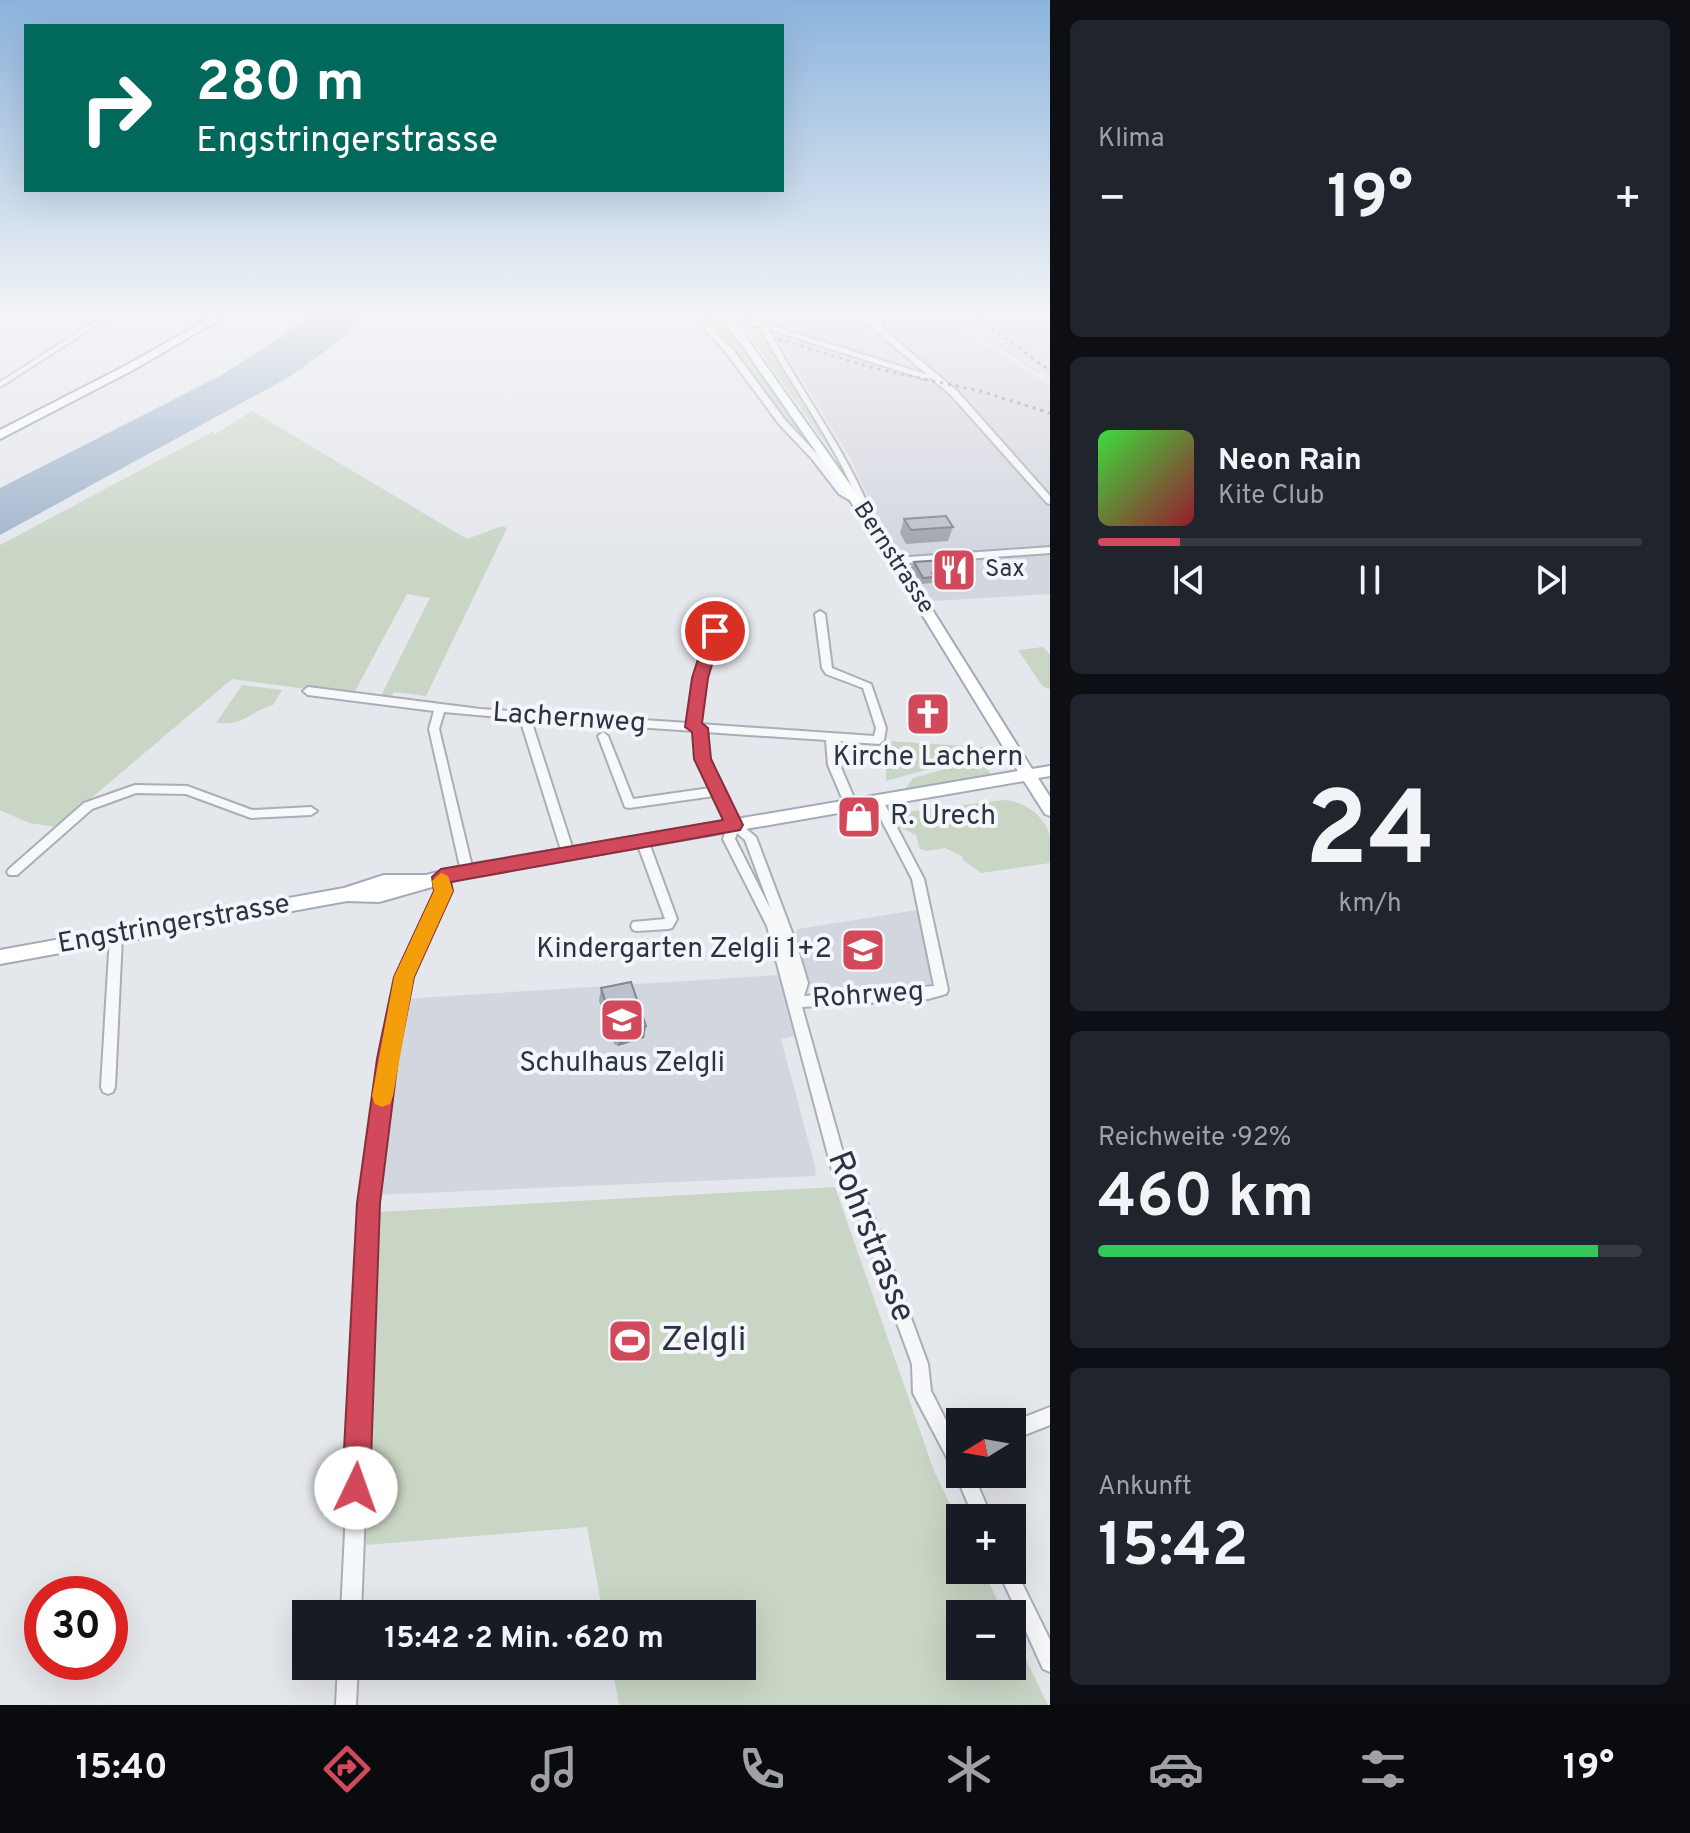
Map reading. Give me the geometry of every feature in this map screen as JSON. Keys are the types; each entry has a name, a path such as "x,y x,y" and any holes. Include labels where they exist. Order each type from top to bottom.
{"highway":[{"path":"0,425 61,394"},
{"path":"0,435 79,394"},
{"path":"18,425 91,394"}],"main road":[{"name":"Bernstrasse","path":"781,394 873,526 1050,810"},
{"name":"Engstringerstrasse","path":"0,957 347,894 365,897 389,894 467,871 1050,771"}],"street":[{"path":"761,394 842,492 856,500"},
{"path":"802,394 851,475 873,526"},
{"path":"954,394 1050,501"},
{"path":"895,561 1050,550"},
{"path":"721,610 702,672 696,727 703,759 734,825"},
{"name":"Lachernweg","path":"308,691 525,717 879,740 881,728 867,686 830,672 825,665 823,652 826,640 820,614"},
{"path":"440,709 434,729 467,871"},
{"path":"525,717 568,853"},
{"path":"603,736 629,804 717,791"},
{"path":"831,736 834,765 851,805"},
{"path":"13,872 88,806 135,789 187,790 251,814 311,811"},
{"name":"Rohrweg","path":"795,1002 941,990 918,879 877,800"},
{"name":"Rohrstrasse","path":"795,1002 801,983 790,943 750,837 734,825 729,839 771,920 840,1170 864,1212 920,1364 922,1393 946,1434"},
{"path":"637,926 668,924 671,919 642,840"},
{"path":"352,1600 369,1203 387,1059 404,977 443,891 433,879"},
{"path":"108,1087 116,936"},
{"path":"1026,1425 1050,1416"},
{"path":"1014,1584 1050,1662"},
{"path":"346,1705 347,1680"}],"shaded area":[{"path":"811,394 1050,394 1050,594 933,601 879,522 852,461"},
{"name":"Kindergarten Zelgli 1+2","path":"917,910 932,980 930,984 825,991 811,987 795,935 798,929"},
{"path":"779,975 794,1036 781,1039 816,1170 815,1176 376,1195 386,1099 404,999"}],"green space":[{"path":"763,394 774,394 808,444"},
{"path":"790,394 800,394 847,474"},
{"path":"252,411 467,539 502,526 507,528 426,696 394,692 390,699 380,698 430,598 407,594 353,695 232,679 57,827 29,823 0,810 0,545 214,431 212,436"},
{"path":"1043,647 1050,655 1050,689 1043,687 1018,650"},
{"path":"242,685 282,690 273,705 240,720 216,723"},
{"path":"886,741 987,749 972,757 886,781"},
{"path":"973,761 983,764 991,774 905,789 913,778"},
{"path":"1004,800 1026,806 1043,821 1050,835 1050,863 981,873 962,856 945,848 920,849 916,835 897,826 891,814"},
{"name":"Zelgli","path":"835,1187 934,1471 950,1504 946,1504 946,1584 990,1584 997,1600 946,1600 946,1680 1026,1680 1026,1660 1048,1705 619,1705 615,1680 756,1680 756,1600 600,1600 587,1527 366,1545 376,1212"}],"water":[{"path":"185,394 259,394 0,535 0,488"}],"building":[{"path":"946,516 953,527 911,530 904,519"},
{"path":"958,559 966,571 932,573 934,577 923,578 914,562"},
{"name":"Schulhaus Zelgli","path":"631,982 646,1026 620,1034 615,1032 601,988"}],"railway":[{"path":"988,394 1050,413"}],"slow traffic":[{"path":"382,1096 404,977 443,891 441,881"}],"place":[{"name":"Sax","path":"954,570"},
{"name":"Kirche Lachern","path":"928,714"},
{"name":"R. Urech","path":"859,817"},
{"name":"Kindergarten Zelgli 1+2","path":"863,950"},
{"name":"Schulhaus Zelgli","path":"622,1020"},
{"name":"Zelgli","path":"630,1341"}],"route":[{"path":"356,1488 369,1203 387,1059 404,977 443,891 441,877 734,825 703,759 700,728 693,727 700,678 715,631"}]}
